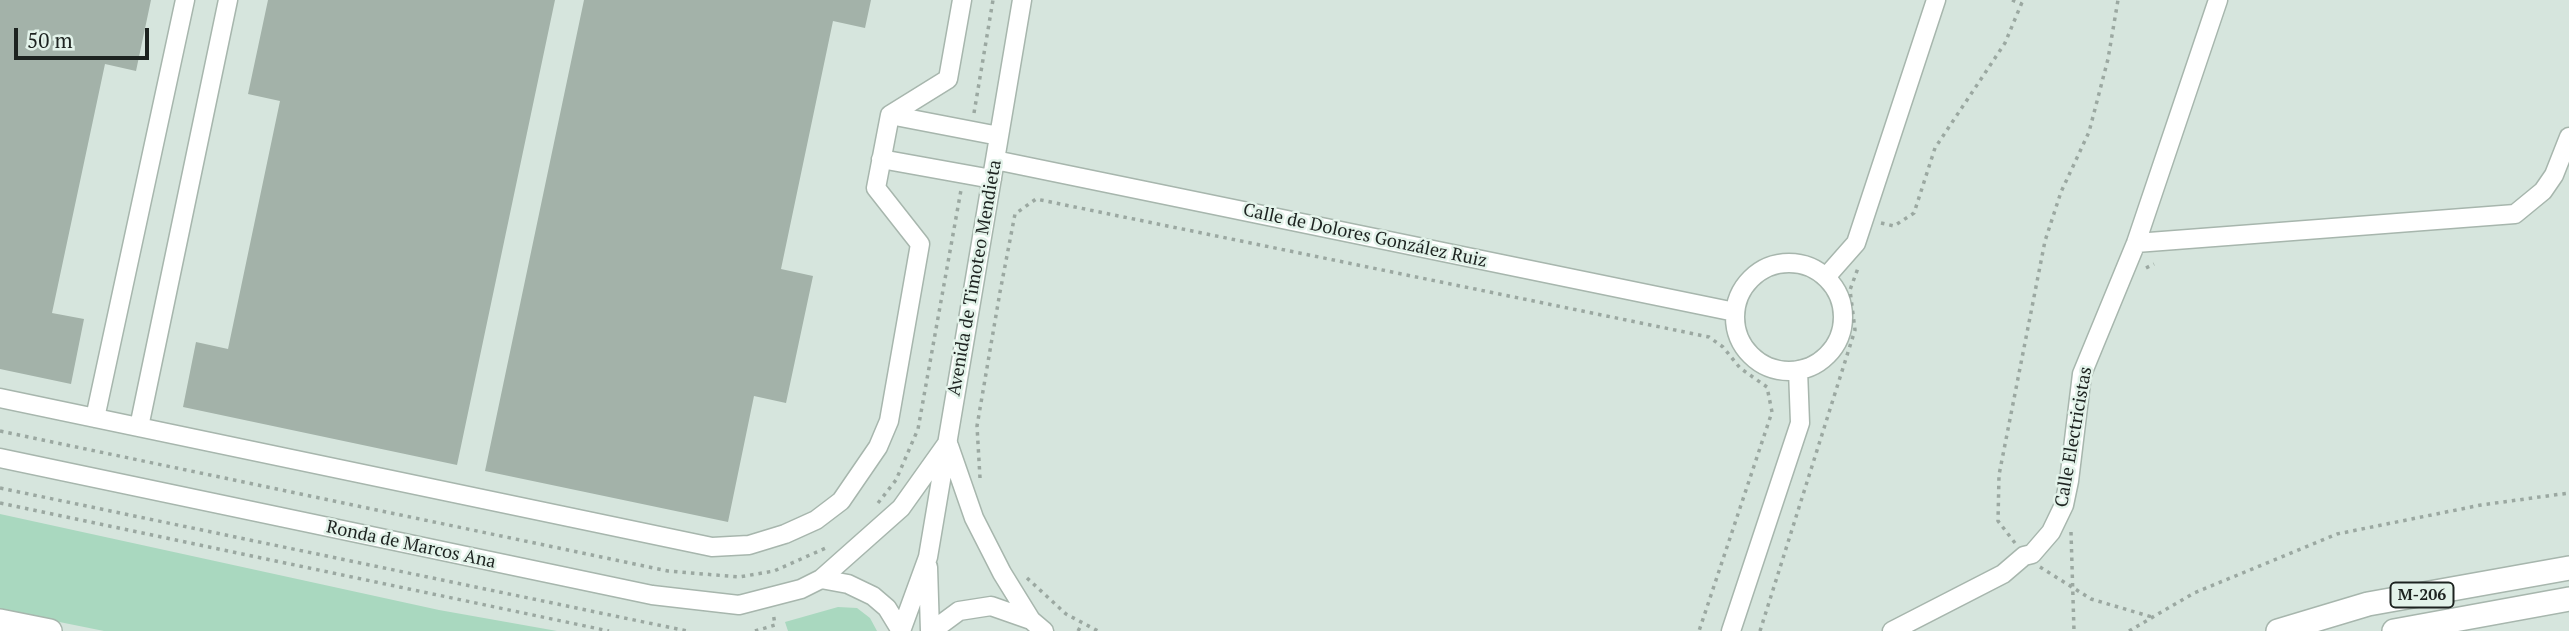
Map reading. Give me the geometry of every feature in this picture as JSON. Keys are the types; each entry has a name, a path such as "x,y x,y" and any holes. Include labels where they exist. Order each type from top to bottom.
{"main road":[{"name":"M-206","path":"2278,631 2368,604 2569,568"},
{"name":"M-206","path":"2394,631 2569,600"},
{"path":"0,621 50,631"}],"street":[{"path":"95,418 185,0"},
{"path":"139,427 228,0"},
{"path":"0,398 712,547 749,545 785,534 816,520 841,501 878,447 889,421 920,244 876,188 881,159 890,115 948,79 962,0"},
{"name":"Avenida de Timoteo Mendieta","path":"901,631 928,557 1022,0"},
{"path":"1826,277 1856,243 1936,0"},
{"name":"Calle Electricistas","path":"1892,631 2003,574 2024,556 2032,554 2051,532 2064,505 2082,374 2136,243 2218,0"},
{"path":"890,115 999,136"},
{"path":"2136,243 2515,214 2543,191 2554,175 2569,137"},
{"path":"881,159 992,179"},
{"name":"Calle de Dolores González Ruiz","path":"995,160 1735,312"},
{"path":"1795,263 1812,268 1826,277 1836,291 1842,307 1840,332 1828,354 1814,365 1798,370 1778,370 1760,362 1746,349 1737,331 1735,312 1744,288 1762,270 1778,264 1795,263"},
{"path":"1731,631 1800,423 1798,370"},
{"path":"948,442 974,518 1002,573 1037,625"},
{"name":"Ronda de Marcos Ana","path":"0,458 652,595 739,605 781,596 821,579 901,508 948,442"},
{"name":"Avenida de Timoteo Mendieta","path":"928,557 931,631"},
{"path":"821,579 848,584 873,596 887,608 901,631"},
{"path":"931,631 959,611 991,606 1037,625"}],"path":[{"path":"1865,220 1894,226 1914,213 1935,148 2005,43 2023,2 2012,0"},
{"path":"2118,0 2108,60 2089,132 2061,192 2045,241 1999,475 1998,521 2024,556 2091,599 2152,617"},
{"path":"981,482 977,426 1015,214 1036,199 1099,210 1709,337 1723,346 1740,368 1767,387 1772,412 1699,631"},
{"path":"1760,631 1856,330 1850,290 1861,259"},
{"path":"0,431 668,571 739,577 790,565"},
{"path":"0,488 687,631"},
{"path":"2129,631 2194,593 2337,534 2481,505 2569,493"},
{"path":"0,503 609,631"},
{"path":"2070,522 2074,631"},
{"path":"1023,573 1044,596 1082,624 1098,631"},
{"path":"1078,631 1082,624"},
{"path":"775,625 776,631"}],"green space":[{"path":"0,514 439,610 557,631 104,631 0,610"},
{"path":"838,607 857,608 870,618 877,631 788,631 785,622"}],"building":[{"path":"0,0 151,0 136,71 105,64 52,313 84,319 71,384 0,369"},
{"path":"268,0 555,0 457,465 183,407 196,342 228,349 280,101 248,94"},
{"path":"584,0 871,0 865,28 833,21 781,269 813,276 786,403 754,396 728,522 485,471"}]}
